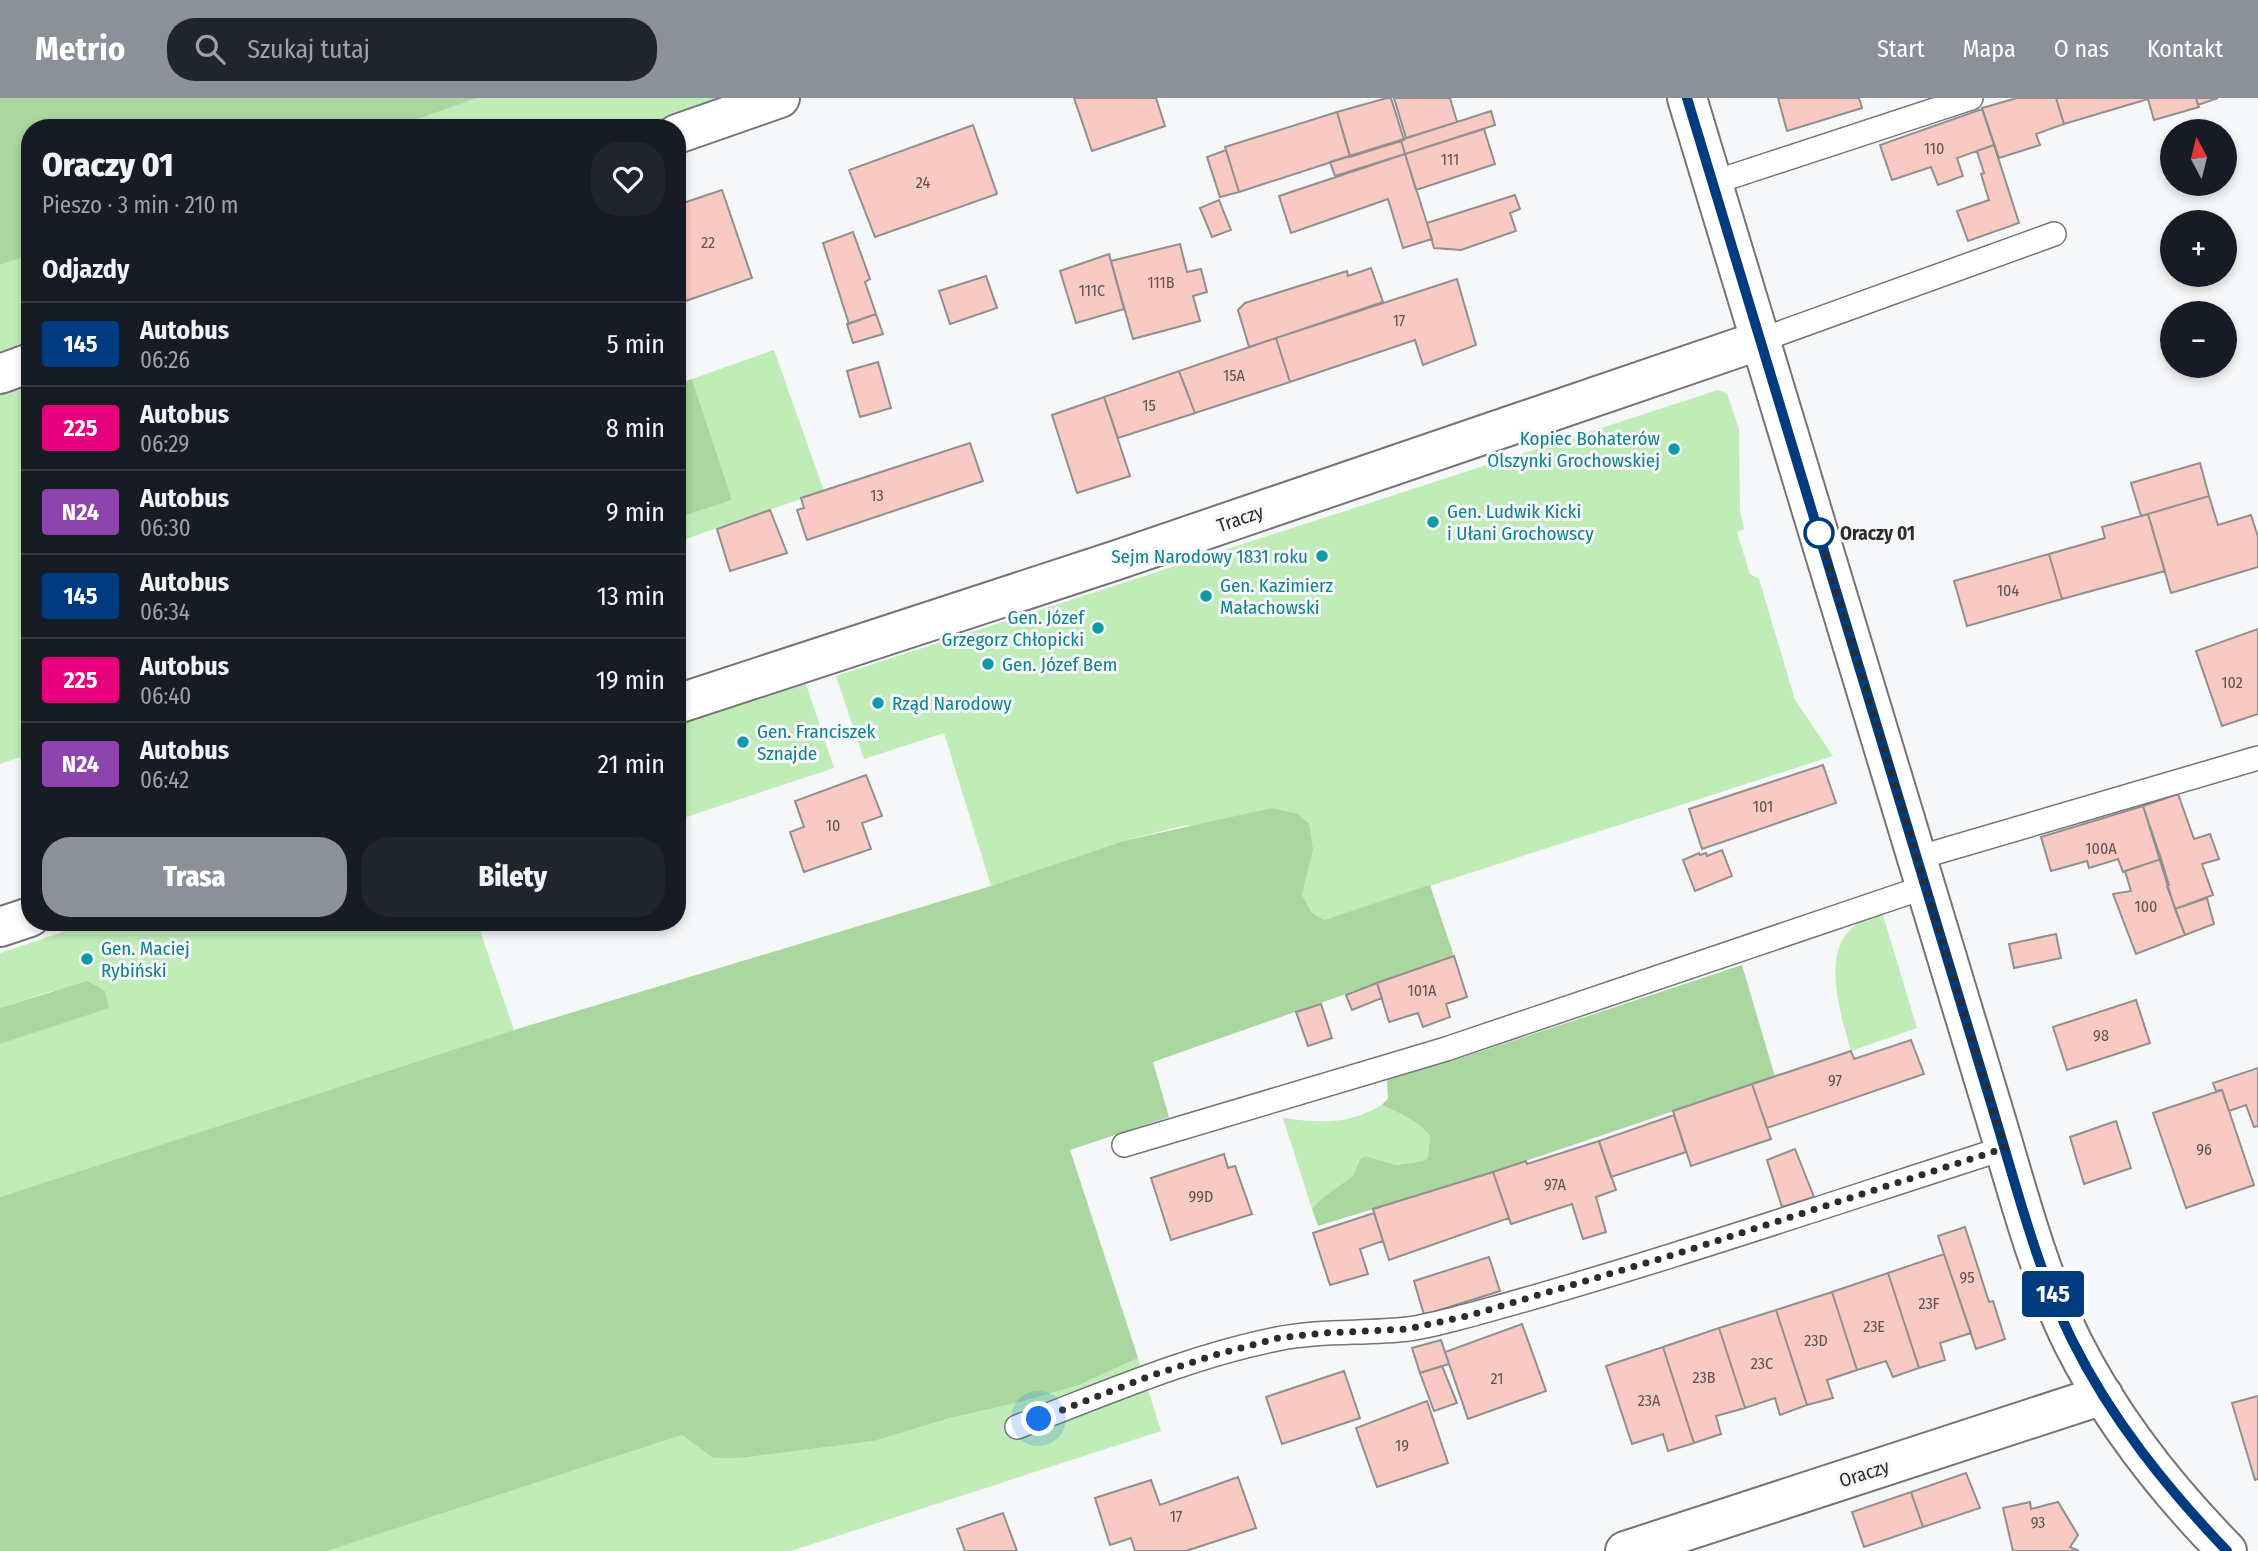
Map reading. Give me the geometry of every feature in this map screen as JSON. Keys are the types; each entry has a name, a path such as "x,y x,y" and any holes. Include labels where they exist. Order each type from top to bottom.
{"street":[{"path":"686,131 780,98"},
{"path":"1687,98 2046,1279 2072,1340 2103,1395 2155,1470 2227,1551"},
{"name":"Traczy","path":"686,701 1130,555 1761,340"},
{"path":"0,374 21,366"},
{"path":"0,927 21,920"},
{"name":"Oraczy","path":"1625,1551 2103,1395"}],"lane":[{"path":"1712,183 1971,98"},
{"path":"1761,340 2054,234"},
{"path":"1124,1145 1446,1049 1921,872 2258,758"},
{"path":"1017,1427 1150,1376 1278,1338 1408,1329 1471,1315 1673,1255 2005,1148"}],"green space":[{"path":"0,98 477,98 418,119 21,119 21,258 0,265"},
{"path":"477,98 753,98 686,123 686,119 418,119"},
{"path":"21,258 21,353 0,360 0,265"},
{"path":"774,350 824,491 686,539 686,515 732,500 692,379"},
{"path":"692,379 732,500 686,515 686,381"},
{"path":"21,381 21,759 20,757 0,764 0,389"},
{"path":"1718,390 1727,393 1739,429 1740,511 1744,529 1737,532 1750,574 1759,579 1795,700 1833,756 1324,920 1312,913 1302,895 1313,850 1186,825 1123,841 991,886 944,733 864,759 836,676"},
{"path":"806,684 834,768 686,817 686,721"},
{"path":"1272,808 1298,814 1309,824 1313,850 1302,895 1312,913 1324,920 1430,885 1454,956 1153,1062 1169,1117 1070,1150 1138,1358 1079,1385 950,1418 874,1441 741,1458 713,1458 682,1435 327,1551 0,1551 0,1197 514,1030 991,886 1123,841"},
{"path":"1882,912 1917,1028 1851,1051 1836,987 1838,953 1843,938 1853,927"},
{"path":"66,931 480,931 514,1030 0,1197 0,1044 109,1007 52,991 0,1008 0,953"},
{"path":"1742,965 1775,1077 1493,1172 1318,1226 1312,1209 1322,1198 1353,1176 1360,1159 1365,1156 1397,1165 1424,1161 1428,1157 1430,1136 1425,1130 1382,1105 1388,1098 1387,1080"},
{"path":"87,981 105,991 109,1008 0,1044 0,1008"},
{"path":"1382,1105 1425,1130 1430,1136 1428,1157 1424,1161 1397,1165 1365,1156 1360,1159 1353,1176 1322,1198 1312,1209 1283,1118 1334,1121 1369,1112"},
{"path":"1138,1358 1161,1431 791,1551 327,1551 682,1435 713,1458 741,1458 874,1441 950,1418 1079,1385"}],"building":[{"path":"1074,98 1156,98 1165,126 1092,151"},
{"path":"1391,98 1404,140 1350,157 1337,112"},
{"path":"1394,98 1450,98 1457,122 1406,138"},
{"path":"1778,98 1859,98 1862,108 1787,131"},
{"path":"2017,98 2056,98 2064,124 2036,134 2040,145 1999,158 1982,108"},
{"path":"2056,98 2196,98 2199,107 2154,120 2148,99 2064,124"},
{"path":"2196,98 2218,98 2198,105"},
{"path":"1982,109 1994,145 1957,158 1963,176 1938,185 1931,167 1892,180 1880,145"},
{"path":"1491,111 1495,125 1405,154 1401,140"},
{"path":"1337,112 1350,156 1239,192 1225,147"},
{"path":"973,125 997,194 875,237 849,170"},
{"path":"1484,129 1495,164 1416,190 1405,154"},
{"path":"1401,140 1405,154 1335,176 1330,162"},
{"path":"1994,145 2019,223 1968,241 1957,211 1989,200 1977,151"},
{"path":"1226,150 1239,192 1220,197 1207,157"},
{"path":"1405,154 1432,239 1403,248 1388,199 1291,233 1279,196"},
{"path":"722,190 752,278 686,301 686,202"},
{"path":"1515,195 1520,209 1510,213 1516,231 1461,250 1434,248 1427,223"},
{"path":"1219,200 1231,230 1212,237 1200,208"},
{"path":"853,232 870,279 865,282 876,314 849,324 823,243"},
{"path":"1180,244 1187,272 1201,269 1207,292 1193,296 1200,321 1133,339 1111,261"},
{"path":"1109,254 1124,309 1076,323 1060,271"},
{"path":"1371,268 1383,302 1249,347 1238,310 1245,303 1347,271 1348,276"},
{"path":"986,276 997,308 950,324 939,291"},
{"path":"1457,279 1476,345 1423,365 1415,340 1290,382 1276,338"},
{"path":"876,314 883,334 853,343 847,324"},
{"path":"1276,338 1290,382 1195,413 1179,371"},
{"path":"878,362 891,408 860,417 847,371"},
{"path":"1179,371 1195,413 1118,438 1104,397"},
{"path":"1104,397 1130,476 1077,493 1052,415"},
{"path":"970,443 983,481 807,540 797,510 804,508 801,498"},
{"path":"2200,463 2209,496 2141,516 2131,483"},
{"path":"2209,496 2218,525 2251,515 2258,537 2258,567 2171,593 2148,514"},
{"path":"770,510 787,553 730,571 717,529"},
{"path":"2148,514 2165,571 2062,599 2049,554 2105,538 2102,527"},
{"path":"2049,554 2062,599 1967,626 1954,581"},
{"path":"2258,629 2258,714 2222,726 2196,651"},
{"path":"1823,765 1836,803 1702,849 1689,809"},
{"path":"866,775 882,816 862,823 871,849 804,872 790,832 804,827 795,801"},
{"path":"2178,794 2194,839 2210,834 2219,859 2202,864 2213,895 2175,909 2143,806"},
{"path":"2143,806 2161,859 2123,872 2118,859 2089,868 2087,861 2051,871 2041,837"},
{"path":"1722,850 1732,876 1695,891 1683,860 1699,853 1706,853 1707,856"},
{"path":"2161,859 2169,885 2167,886 2185,935 2136,954 2113,894 2131,891 2125,871"},
{"path":"2207,898 2214,924 2185,935 2175,909"},
{"path":"2056,934 2061,958 2014,968 2009,944"},
{"path":"1454,956 1467,997 1446,1004 1450,1017 1423,1027 1418,1013 1389,1022 1377,983"},
{"path":"1377,983 1382,998 1352,1010 1346,995"},
{"path":"2136,1000 2150,1043 2067,1070 2053,1027"},
{"path":"1321,1004 1332,1038 1308,1046 1296,1012"},
{"path":"1911,1040 1924,1074 1767,1128 1752,1084 1851,1051 1854,1059"},
{"path":"2258,1068 2258,1126 2254,1127 2246,1105 2229,1111 2222,1090 2216,1091 2213,1083"},
{"path":"1752,1084 1771,1139 1691,1166 1673,1111"},
{"path":"2222,1090 2254,1185 2186,1208 2153,1113"},
{"path":"1674,1115 1686,1152 1611,1177 1599,1141"},
{"path":"2116,1121 2131,1168 2084,1184 2070,1137"},
{"path":"1599,1141 1616,1190 1596,1197 1606,1232 1583,1239 1572,1204 1511,1224 1493,1172"},
{"path":"1795,1149 1814,1197 1782,1207 1767,1160"},
{"path":"1224,1154 1228,1168 1235,1166 1252,1214 1171,1240 1151,1178"},
{"path":"1493,1172 1509,1218 1389,1260 1373,1209"},
{"path":"1374,1213 1383,1241 1360,1249 1368,1274 1330,1285 1313,1233"},
{"path":"1965,1227 1989,1302 1993,1301 2005,1339 1976,1349 1938,1236"},
{"path":"1944,1254 1971,1333 1940,1343 1945,1360 1919,1368 1888,1273"},
{"path":"1489,1257 1500,1291 1424,1315 1414,1281"},
{"path":"1888,1273 1919,1368 1893,1377 1886,1361 1857,1370 1832,1292"},
{"path":"1832,1292 1857,1370 1827,1380 1833,1398 1807,1405 1776,1310"},
{"path":"1776,1310 1807,1405 1780,1415 1775,1398 1745,1408 1719,1328"},
{"path":"1522,1324 1546,1391 1468,1419 1445,1352"},
{"path":"1719,1328 1745,1408 1716,1416 1721,1434 1694,1443 1663,1347"},
{"path":"1441,1340 1449,1364 1420,1373 1412,1348"},
{"path":"1663,1347 1694,1443 1668,1451 1663,1434 1632,1444 1606,1366"},
{"path":"1442,1366 1457,1403 1434,1411 1420,1373"},
{"path":"1344,1371 1360,1418 1282,1444 1266,1397"},
{"path":"2258,1396 2258,1479 2255,1480 2232,1403"},
{"path":"1427,1401 1448,1463 1377,1487 1356,1428"},
{"path":"1966,1473 1980,1508 1923,1527 1911,1492"},
{"path":"1238,1477 1256,1528 1186,1551 1135,1551 1131,1538 1110,1545 1095,1498 1151,1480 1160,1505"},
{"path":"1911,1492 1923,1527 1864,1547 1852,1512"},
{"path":"2030,1502 2031,1509 2058,1502 2078,1535 2070,1547 2079,1551 2013,1551 2003,1508"},
{"path":"1003,1513 1017,1551 965,1551 957,1529"}],"bus line":[{"name":"145","path":"1687,98 2046,1279 2072,1340 2103,1395 2155,1470 2184,1506 2227,1551"}],"place":[{"name":"Kopiec Bohaterów Olszynki Grochowskiej","path":"1674,449"},
{"name":"Gen. Ludwik Kicki i Ułani Grochowscy","path":"1433,522"},
{"name":"Oraczy 01","path":"1819,533"},
{"name":"Sejm Narodowy 1831 roku","path":"1322,556"},
{"name":"Gen. Kazimierz Małachowski","path":"1206,596"},
{"name":"Gen. Józef Grzegorz Chłopicki","path":"1098,628"},
{"name":"Gen. Józef Bem","path":"988,664"},
{"name":"Rząd Narodowy","path":"878,703"},
{"name":"Gen. Franciszek Sznajde","path":"743,742"},
{"name":"Gen. Maciej Rybiński","path":"87,959"}],"route":[{"path":"1039,1419 1150,1376 1278,1338 1408,1329 1471,1315 1673,1255 2005,1148 1817,527 1819,533"}]}
